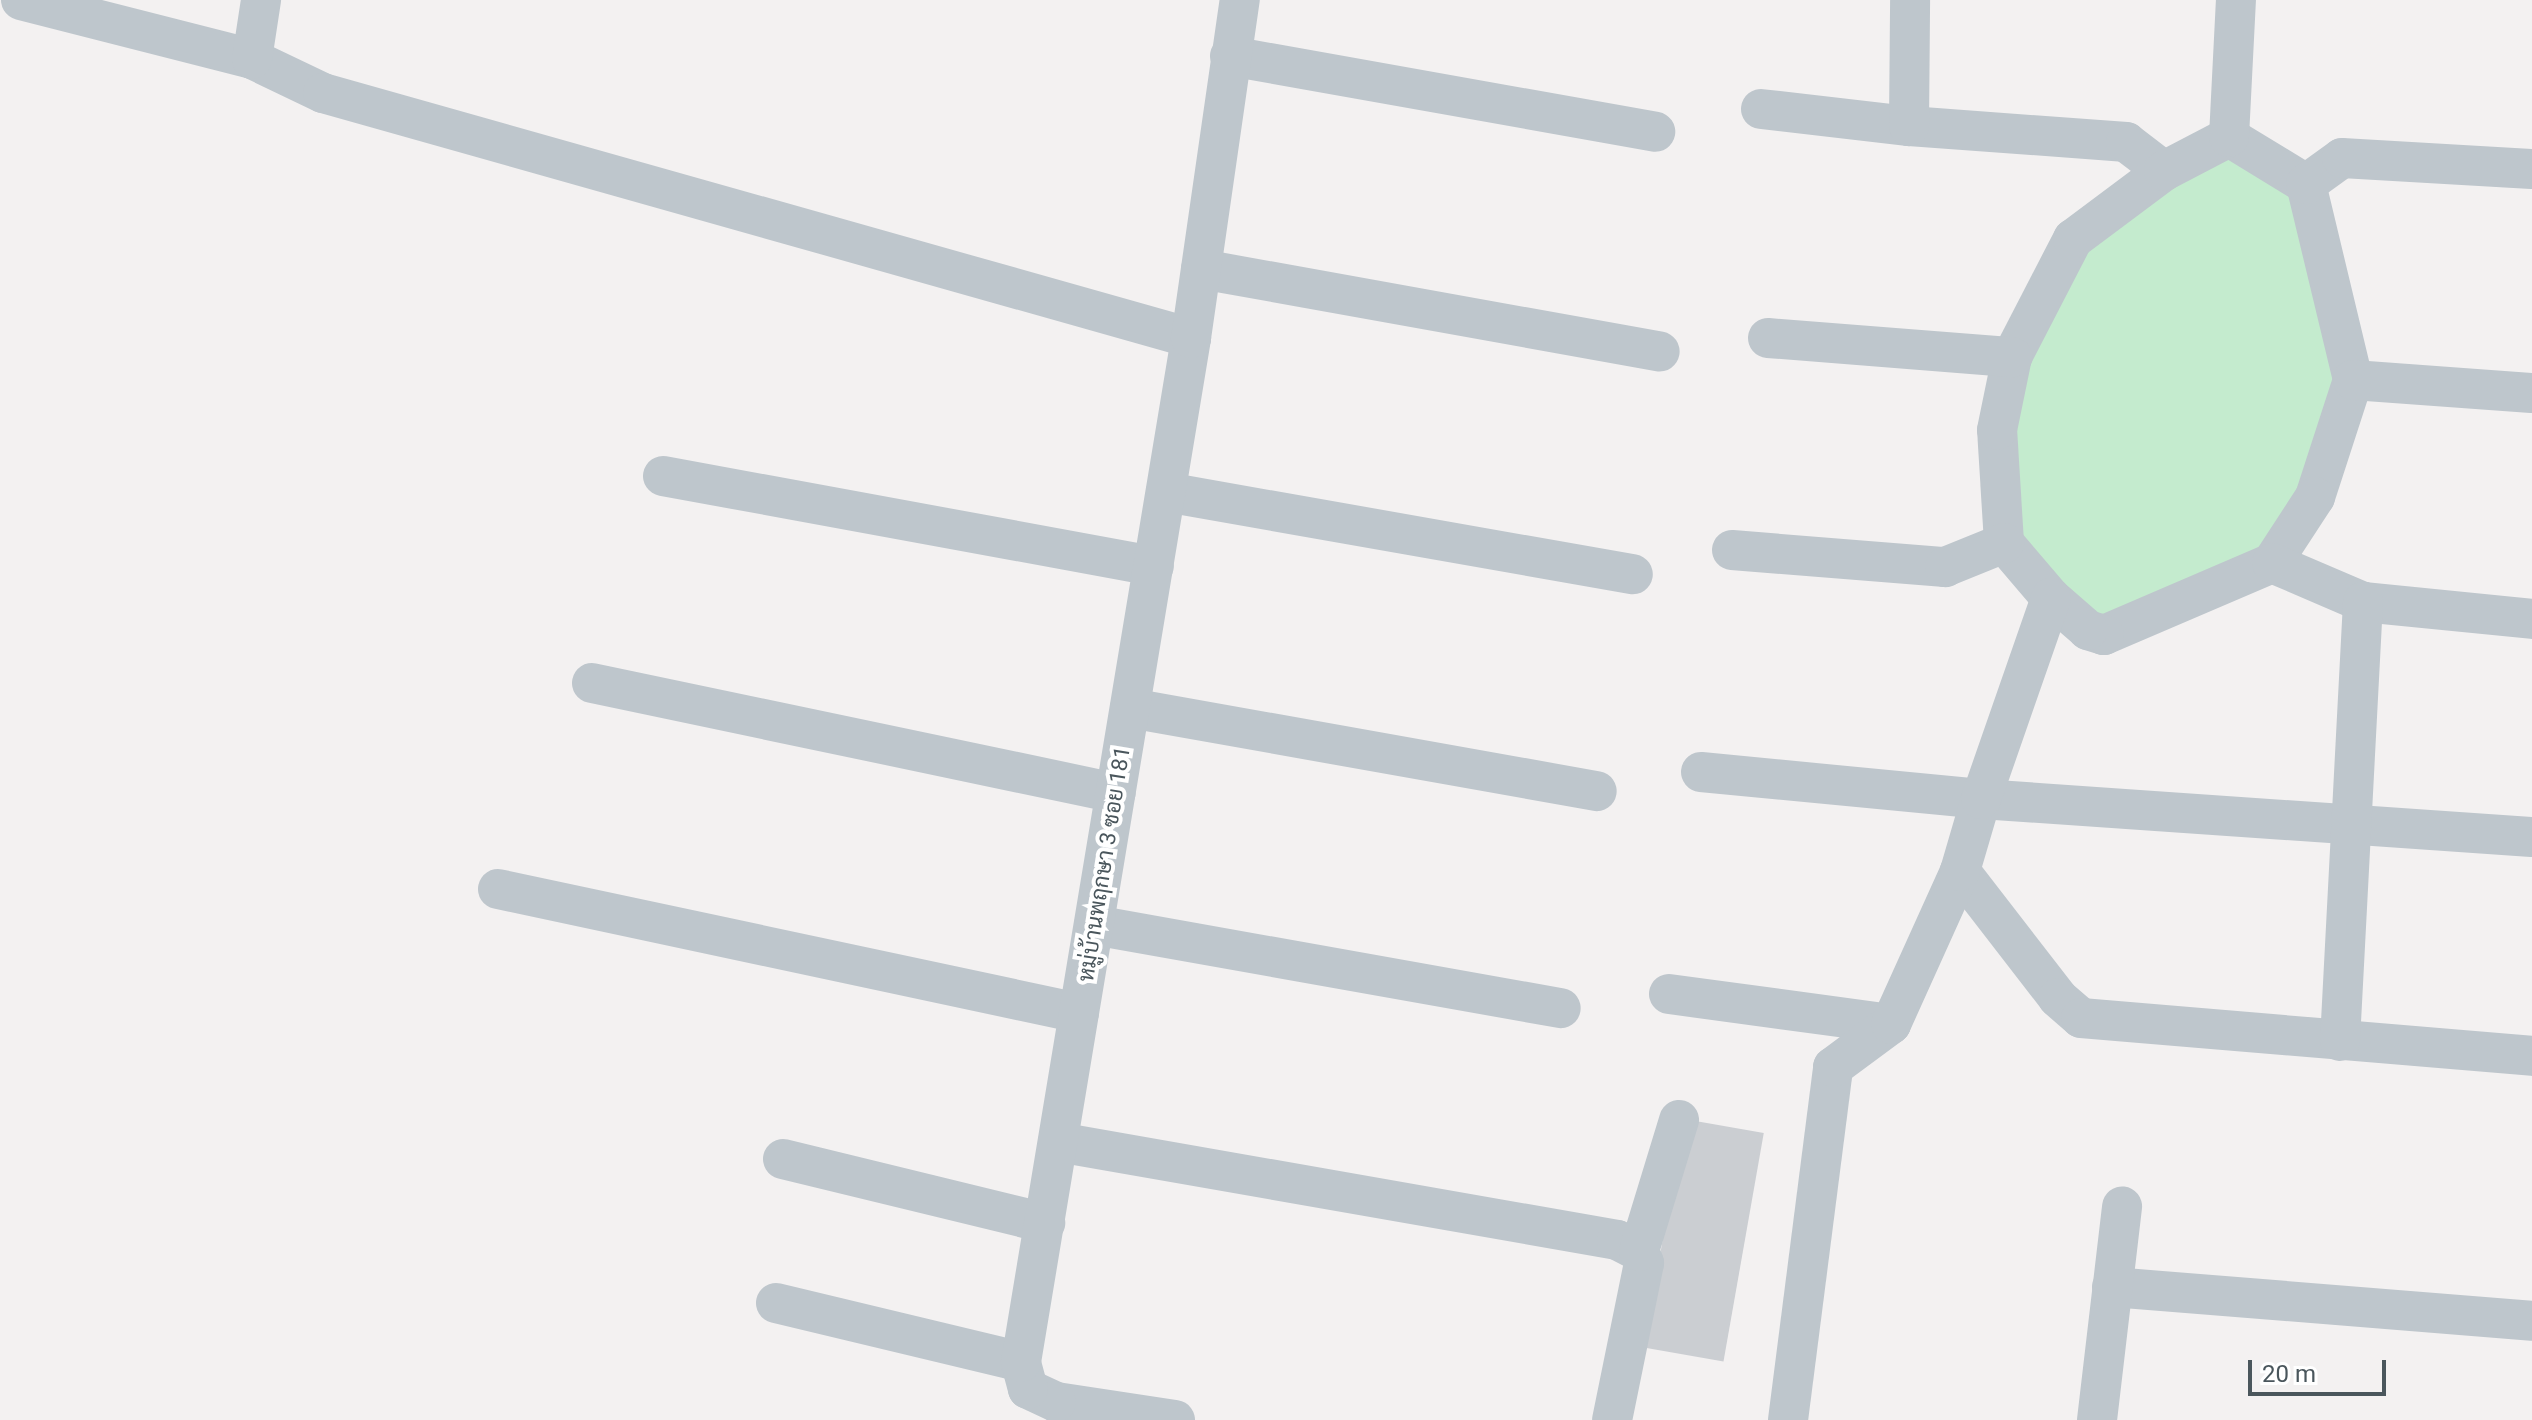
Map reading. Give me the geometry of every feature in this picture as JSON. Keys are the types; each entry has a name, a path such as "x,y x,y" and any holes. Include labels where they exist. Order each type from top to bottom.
{"street":[{"path":"21,0 252,59 323,93 1191,338"},
{"path":"252,59 261,0"},
{"name":"หมู่บ้านพฤกษา 3 ซอย 181","path":"1025,1376 1045,1223 1191,338 1240,0"},
{"path":"1909,126 1910,0"},
{"path":"2229,137 2236,0"},
{"path":"1230,56 1655,132"},
{"path":"1761,109 1909,126 2126,142 2164,171"},
{"path":"2229,137 2306,184 2353,380 2315,497 2272,563 2104,635 2088,630 2051,598 2004,543 1997,430 2012,357 2073,239 2164,171 2229,137"},
{"path":"2306,184 2342,158 2532,169"},
{"path":"1201,269 1660,352"},
{"path":"1768,338 2012,357"},
{"path":"2353,380 2532,393"},
{"path":"663,476 1154,566"},
{"path":"1166,492 1633,574"},
{"path":"1732,550 1945,567 2004,543"},
{"path":"2272,563 2363,602 2532,619"},
{"path":"1788,1420 1833,1067 1891,1024 1960,871 1981,799 2051,598"},
{"path":"2340,1041 2363,602"},
{"path":"592,683 1116,793"},
{"path":"1130,708 1597,791"},
{"path":"1701,772 1981,799 2532,837"},
{"path":"1960,871 2058,998 2081,1018 2532,1056"},
{"path":"498,889 1079,1013"},
{"path":"1094,925 1561,1008"},
{"path":"1669,994 1891,1024"},
{"path":"1612,1420 1644,1263 1639,1251 1679,1120"},
{"path":"1058,1142 1617,1240 1639,1251"},
{"path":"783,1159 1045,1223"},
{"path":"2097,1420 2122,1206"},
{"path":"2112,1287 2532,1321"},
{"path":"776,1303 1025,1376 1056,1402 1175,1420"}],"green space":[{"path":"2229,137 2306,184 2353,380 2272,563 2104,635 2004,543 2012,357 2073,239"}],"building":[{"path":"1684,1119 1764,1133 1723,1362 1644,1347"}]}
